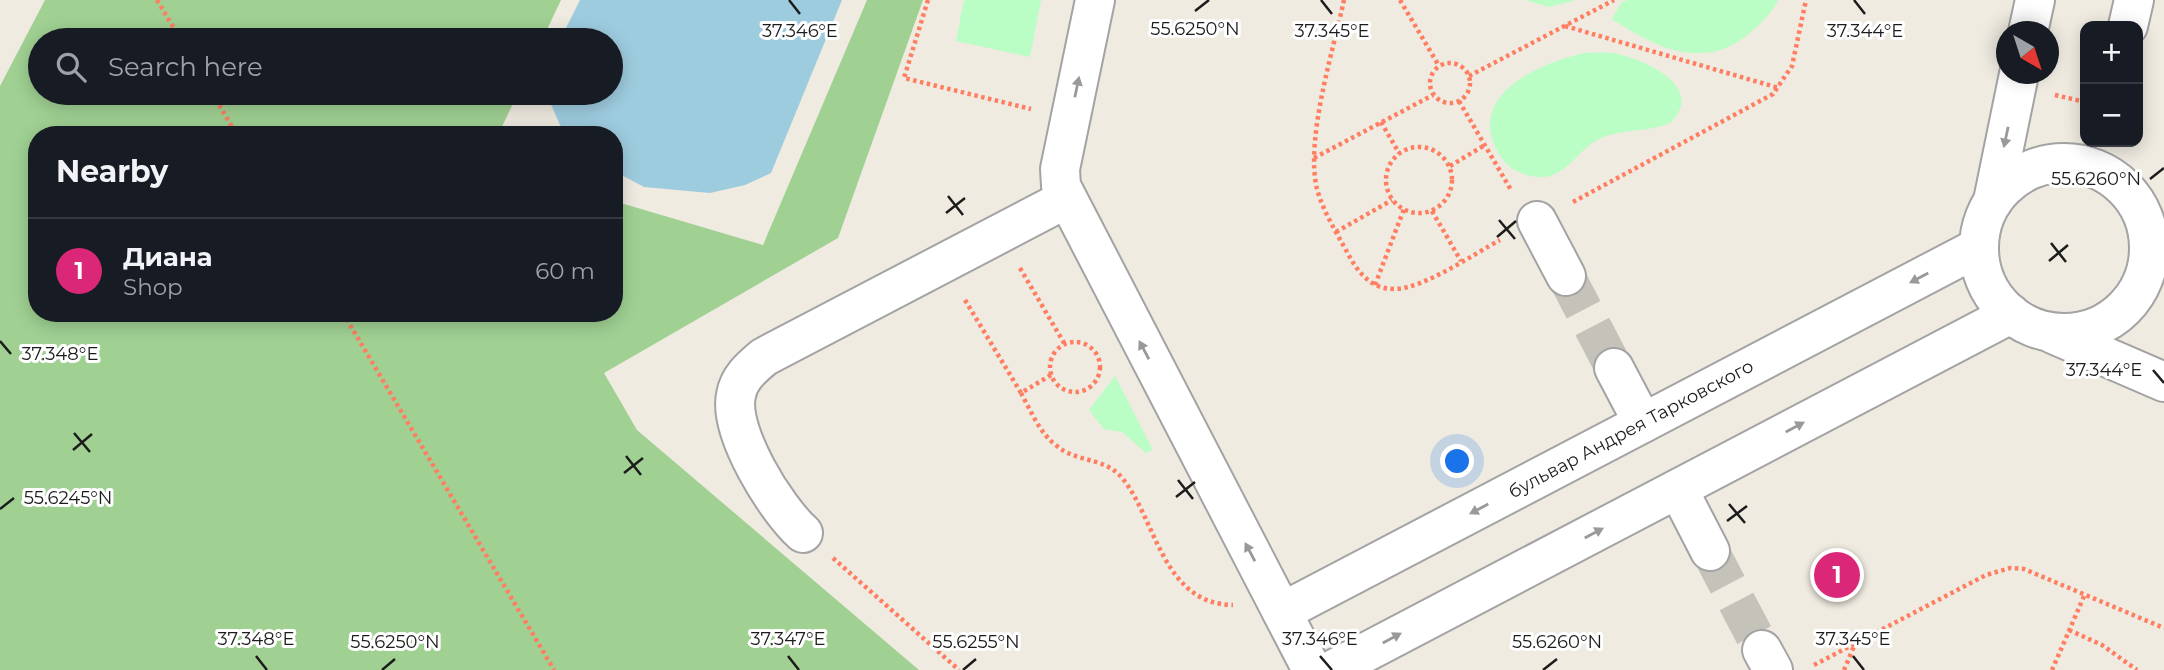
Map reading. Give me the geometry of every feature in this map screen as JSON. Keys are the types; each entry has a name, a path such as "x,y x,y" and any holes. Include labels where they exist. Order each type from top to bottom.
{"street":[{"path":"1095,0 1060,169 1066,199 1312,670"},
{"path":"2030,21 2035,0"},
{"path":"2129,21 2134,0"},
{"path":"2018,84 1993,201 1983,223 1979,247 1984,277 1999,304 2028,325 2164,382"},
{"path":"1993,201 2009,184 2029,170 2052,164 2076,164 2102,156 2155,226 2146,272 2136,295 2119,314 2098,327 2073,333 2048,332"},
{"path":"803,533 780,508 736,424 734,410 739,384 748,370 764,357 1066,199"},
{"path":"1534,223 1566,276"},
{"name":"бульвар Андрея Тарковского","path":"1276,601 1643,423 1979,247"},
{"path":"1332,670 2011,314"},
{"path":"1614,368 1643,423"},
{"path":"1678,489 1710,551"}],"path":[{"path":"157,0 174,28"},
{"path":"928,0 904,78 1071,118"},
{"path":"1344,0 1314,158 1318,191 1354,265 1374,285 1397,289 1415,285 1762,103 1779,88 1792,66 1806,0"},
{"path":"1400,0 1439,66"},
{"path":"1469,76 1615,0"},
{"path":"1565,26 1779,88"},
{"path":"1453,62 1460,65 1469,76 1469,90 1459,101 1445,103 1433,95 1431,76 1439,66 1453,62"},
{"path":"1314,158 1433,95"},
{"path":"1459,101 1534,223"},
{"path":"219,105 232,126"},
{"path":"1381,122 1399,153"},
{"path":"1450,166 1485,145"},
{"path":"1418,146 1428,147 1437,151 1450,166 1453,179 1451,192 1443,203 1432,211 1413,213 1392,200 1388,190 1387,170 1399,153 1418,146"},
{"path":"1336,232 1392,200"},
{"path":"1374,285 1404,209"},
{"path":"1432,211 1461,261"},
{"path":"1000,233 1065,343"},
{"path":"943,264 1046,435 1068,454 1102,463 1122,477 1175,578 1193,593 1217,603 1242,605 1276,601"},
{"path":"347,322 554,670"},
{"path":"1078,341 1091,346 1098,357 1100,370 1095,382 1084,391 1071,392 1058,386 1051,375 1049,362 1055,351 1065,343 1078,341"},
{"path":"1021,393 1051,375"},
{"path":"803,533 959,670"},
{"path":"1804,670 1986,575 2010,568 2040,574 2164,628"},
{"path":"2052,670 2085,594"},
{"path":"2069,630 2102,645 2137,670"},
{"path":"1844,670 1855,643"}],"green space":[{"path":"45,0 561,0 548,28 30,28"},
{"path":"867,0 923,0 838,238 604,373 637,430 919,670 0,670 0,86 28,32 28,105 512,105 502,126 28,126 28,322 623,322 623,204 763,245"},
{"path":"964,0 1041,0 1030,57 956,41"},
{"path":"1525,0 1576,0 1549,7"},
{"path":"1778,0 1762,22 1733,45 1698,53 1680,52 1663,46 1612,19 1622,2"},
{"path":"1585,53 1612,53 1652,67 1675,85 1681,96 1680,108 1667,124 1601,138 1559,172 1549,176 1538,177 1514,170 1503,160 1495,146 1490,127 1493,109 1502,95 1533,71"},
{"path":"1115,376 1153,450 1146,453 1122,432 1104,429 1089,410"}],"water":[{"path":"580,0 842,0 771,173 745,185 710,193 644,187 623,176 623,126 560,125 551,105 623,105 623,28 566,28"}],"tunnel":[{"path":"1566,276 1614,368"},
{"path":"1710,551 1762,650"}],"place":[{"name":"Диана","path":"1837,575"}]}
